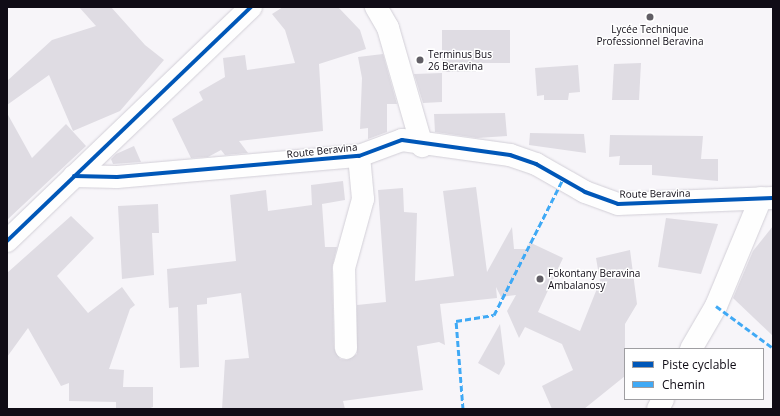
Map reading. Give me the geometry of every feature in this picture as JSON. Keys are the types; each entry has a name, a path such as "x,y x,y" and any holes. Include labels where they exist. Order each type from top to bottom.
{"street":[{"path":"7,241 250,7"},
{"path":"376,7 388,28 422,146"},
{"name":"Route Beravina","path":"74,176 117,177 359,156 402,140 422,146 510,155 536,164 585,192 618,204 767,198"},
{"path":"346,348 344,268 363,199 359,156"},
{"path":"692,348 716,306 767,198"},
{"path":"658,409 662,400"}],"building":[{"path":"79,7 111,7 145,45 164,60 120,111 73,131 49,75 7,105 7,81 52,40 96,26"},
{"path":"283,7 338,7 360,30 366,49 319,64 323,131 239,141 248,153 225,155 221,150 208,157 191,158 172,119 203,100 199,92 225,77 223,58 245,55 247,70 295,63 285,30 272,14"},
{"path":"442,30 510,30 510,63 476,63 476,72 442,72"},
{"path":"383,54 397,104 387,104 387,132 368,139 368,128 360,129 362,78 358,57"},
{"path":"641,63 639,100 612,100 614,64"},
{"path":"578,65 580,92 569,93 568,100 544,100 544,95 537,96 535,68"},
{"path":"442,73 442,102 423,103 414,74"},
{"path":"7,113 32,158 66,124 86,146 7,220"},
{"path":"505,113 507,136 477,138 435,132 434,114"},
{"path":"530,133 584,134 586,153 529,145"},
{"path":"610,135 703,136 701,159 718,159 718,181 652,175 652,165 619,165 620,156 609,157"},
{"path":"134,146 141,162 113,164 111,159 116,154"},
{"path":"343,181 345,200 322,204 325,247 337,247 332,268 334,348 340,359 347,360 357,354 357,305 386,302 378,190 403,188 404,212 417,213 415,281 454,276 443,191 476,187 487,272 512,227 514,249 528,249 529,242 563,258 538,312 580,331 600,281 596,258 630,250 637,304 625,324 624,377 584,409 552,409 542,386 573,370 562,344 525,327 519,338 507,311 516,295 501,297 496,287 497,298 440,304 445,345 439,342 417,346 423,390 343,401 345,409 222,409 225,360 249,358 241,293 207,298 207,304 197,305 199,367 180,368 178,307 169,308 167,269 236,261 230,195 266,190 268,211 312,205 311,185"},
{"path":"158,204 159,233 152,233 154,275 122,279 118,206"},
{"path":"71,216 94,238 57,276 88,313 122,287 135,305 130,309 109,369 124,370 123,387 153,387 153,407 148,409 116,409 116,402 69,401 69,383 61,386 28,328 7,357 7,273"},
{"path":"666,218 718,224 701,274 658,267"},
{"path":"773,226 773,336 733,298 753,251"},
{"path":"500,324 505,364 499,375 478,363"}],"marked path":[{"path":"463,409 456,321 494,315 563,179"},
{"path":"716,306 773,348"}],"cycle path":[{"path":"7,241 251,7"},
{"path":"74,176 117,177 359,156 402,140 510,155 536,164 585,192 618,204 773,198"}],"place":[{"name":"Lycée Technique Professionnel Beravina","path":"650,17"},
{"name":"Terminus Bus 26 Beravina","path":"420,60"},
{"name":"Fokontany Beravina Ambalanosy","path":"540,279"}]}
